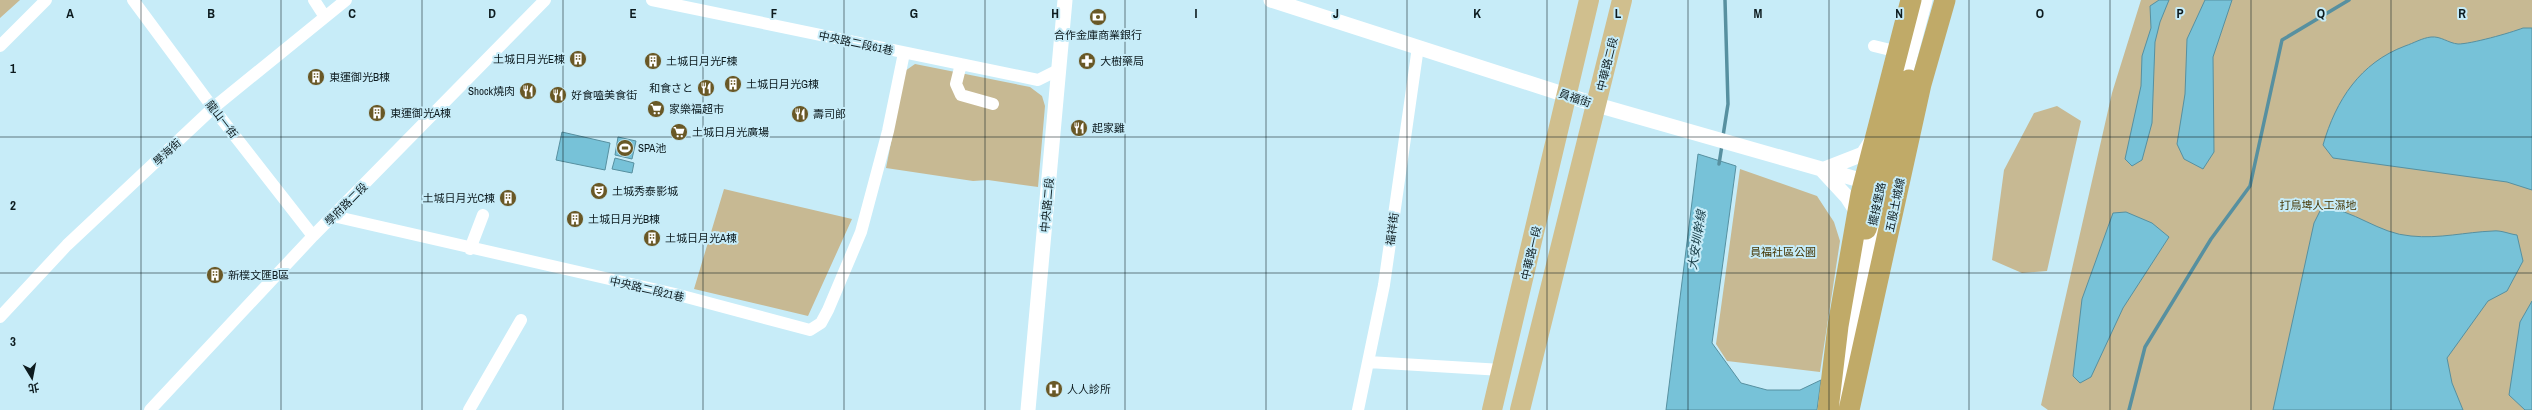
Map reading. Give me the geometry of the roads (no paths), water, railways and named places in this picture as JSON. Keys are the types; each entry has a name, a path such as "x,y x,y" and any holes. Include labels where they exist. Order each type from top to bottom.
{"highway":[{"path":"1828,410 1838,326 1861,194 1911,0"},
{"path":"1838,326 1858,268 1868,220 1882,180 1930,0"},
{"name":"五股土城線","path":"1848,410 1866,325 1878,288 1921,84 1945,0"},
{"path":"1866,325 1868,273 1878,221 1882,180"}],"main road":[{"path":"1568,95 1589,0"},
{"name":"中華路二段","path":"1597,105 1622,0"},
{"name":"中華路一段","path":"1492,410 1568,95"},
{"path":"1520,410 1597,105"}],"street":[{"path":"0,46 46,0"},
{"name":"龍山一街","path":"133,0 213,108 313,236"},
{"path":"314,0 325,17"},
{"name":"學海街","path":"0,317 67,245 213,108 346,0"},
{"name":"學府路二段","path":"150,410 313,236 545,0"},
{"name":"中央路二段61巷","path":"652,0 1038,80 1058,70"},
{"name":"中央路二段","path":"1028,410 1065,0"},
{"name":"員福街","path":"1271,0 1597,105 1822,170 1882,180"},
{"name":"擺接堡路","path":"1838,410 1894,116 1925,0"},
{"path":"1874,46 1910,55"},
{"name":"福祥街","path":"1358,410 1384,285 1418,47"},
{"name":"中央路二段21巷","path":"334,216 470,249 675,294 810,330 821,323 861,232 869,208 904,52"},
{"path":"961,64 956,84 961,95 993,104"},
{"path":"1870,239 1864,223 1847,196 1822,170 1863,154 1894,116"},
{"path":"470,249 483,215"},
{"path":"469,410 521,320"},
{"path":"1368,362 1502,370"}],"water":[{"path":"2159,0 2169,0 2160,22 2155,42 2152,123 2142,160 2132,166 2125,159 2141,86 2142,56 2151,28 2150,6"},
{"path":"2205,0 2232,0 2213,57 2214,152 2203,169 2184,159 2177,144 2185,94 2187,39"},
{"path":"2523,28 2532,28 2532,190 2507,182 2333,158 2323,145 2335,113 2352,85 2375,62 2389,53 2421,39 2435,37 2458,44 2464,44"},
{"path":"562,132 610,143 605,170 556,160"},
{"name":"SPA池","path":"618,137 636,141 632,159 615,155"},
{"path":"1698,154 1736,166 1712,343 1741,383 1767,390 1800,390 1821,380 1817,410 1666,410"},
{"path":"615,158 634,163 632,173 612,169"},
{"path":"2322,207 2344,212 2388,231 2411,236 2432,237 2496,231 2517,235 2523,261 2507,291 2488,301 2447,358 2452,383 2463,410 2273,410 2314,223"},
{"path":"2126,212 2152,223 2169,237 2123,308 2091,377 2080,383 2073,376 2082,299 2113,213"},
{"path":"2532,301 2532,410 2525,410 2509,395 2520,322"}],"waterway":[{"name":"大安圳幹線","path":"1723,136 1728,104 1725,0"},
{"path":"2129,410 2145,347 2211,239 2250,186 2282,40 2349,0"},
{"name":"大安圳幹線","path":"1719,164 1722,145"}],"place":[{"name":"合作金庫商業銀行","path":"1098,17"},
{"name":"土城日月光E棟","path":"578,59"},
{"name":"土城日月光F棟","path":"653,61"},
{"name":"大樹藥局","path":"1087,61"},
{"name":"東運御光B棟","path":"316,77"},
{"name":"土城日月光G棟","path":"733,84"},
{"name":"和食さと","path":"706,88"},
{"name":"Shock燒肉","path":"528,91"},
{"name":"好食嗑美食街","path":"558,95"},
{"name":"家樂福超市","path":"656,109"},
{"name":"東運御光A棟","path":"377,113"},
{"name":"壽司郎","path":"800,114"},
{"name":"起家雞","path":"1079,128"},
{"name":"土城日月光廣場","path":"679,132"},
{"name":"SPA池","path":"625,148"},
{"name":"土城秀泰影城","path":"599,191"},
{"name":"土城日月光C棟","path":"508,198"},
{"name":"土城日月光B棟","path":"575,219"},
{"name":"土城日月光A棟","path":"652,238"},
{"name":"新樸文匯B區","path":"215,275"},
{"name":"人人診所","path":"1054,389"}],"park label":[{"name":"打鳥埤人工濕地","path":"2318,205"},
{"name":"員福社區公園","path":"1783,252"}]}
